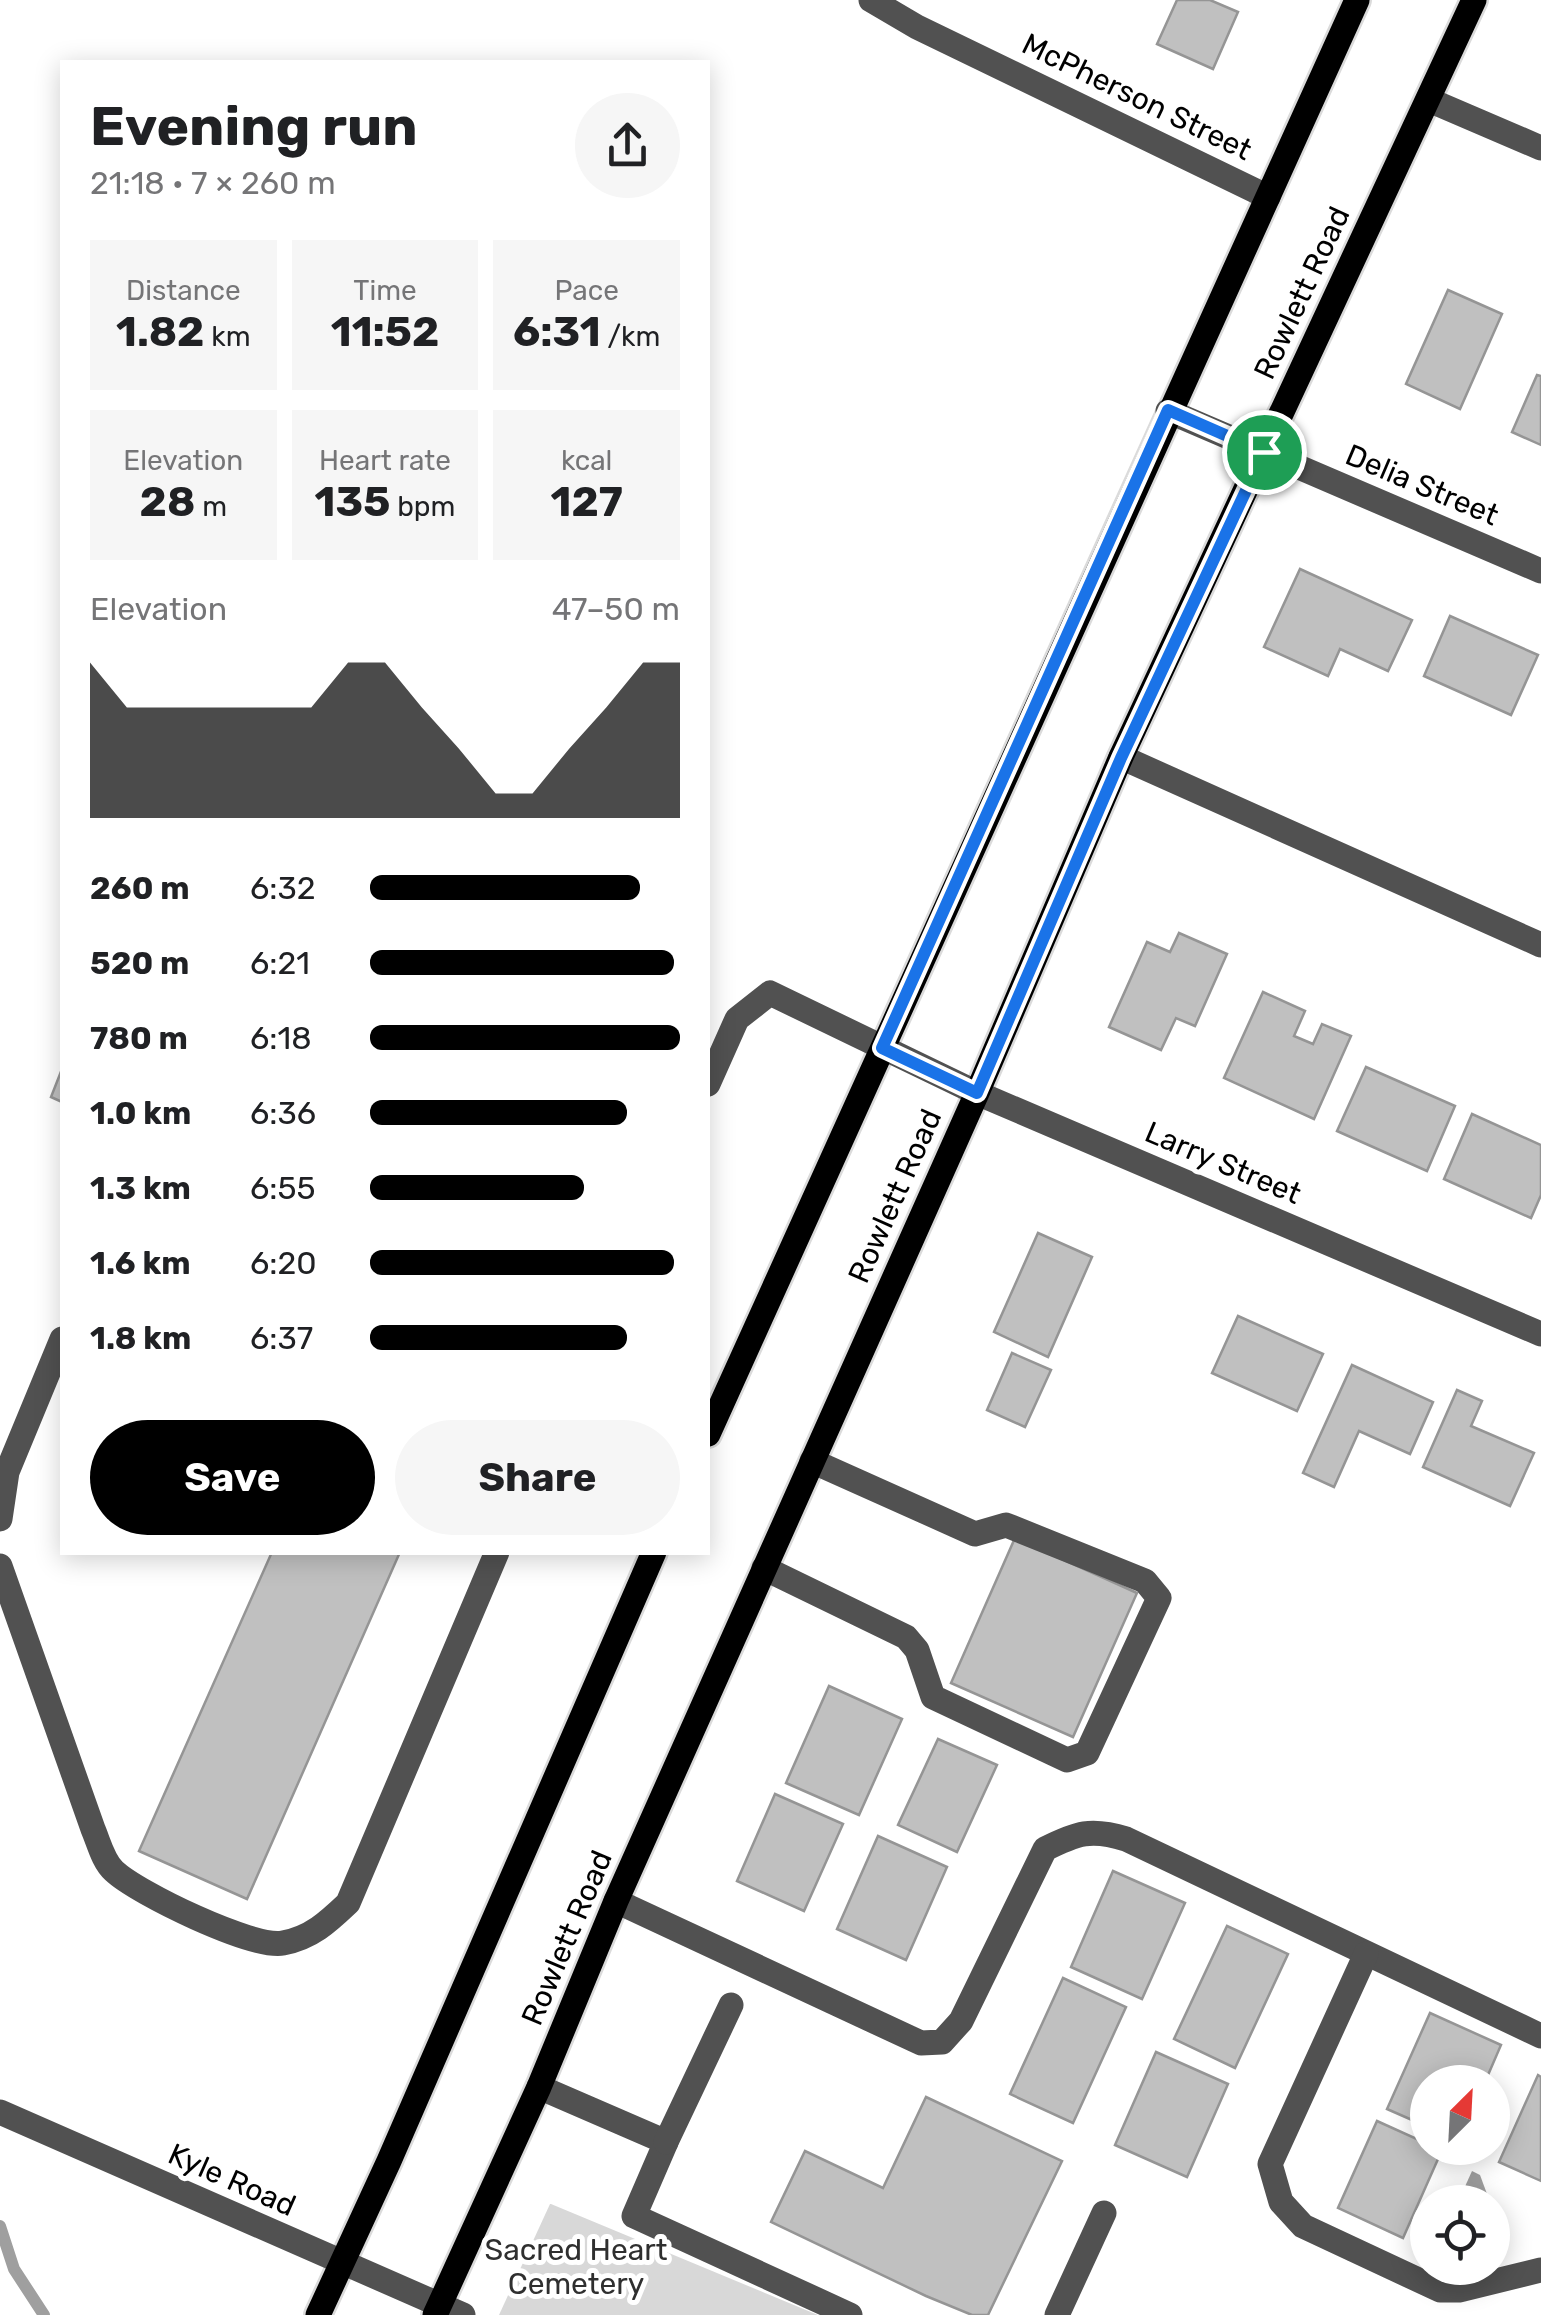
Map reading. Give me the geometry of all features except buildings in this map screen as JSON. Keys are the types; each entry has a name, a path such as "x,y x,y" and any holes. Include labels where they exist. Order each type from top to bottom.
{"main road":[{"path":"710,1430 1168,410 1357,0"},
{"name":"Rowlett Road","path":"446,2312 616,1901 977,1093 1121,758 1474,0"},
{"path":"318,2315 389,2162 653,1555"}],"street":[{"name":"McPherson Street","path":"871,0 916,27 1268,196"},
{"path":"1429,100 1541,148"},
{"name":"Delia Street","path":"1168,410 1541,572"},
{"path":"1121,758 1541,945"},
{"name":"Larry Street","path":"710,1080 737,1019 770,992 977,1093 1541,1334"},
{"path":"0,1520 7,1472 60,1344"},
{"path":"764,1568 906,1637 918,1650 933,1697 1067,1760 1087,1753 1159,1598 1145,1581 1006,1524 976,1534 812,1461"},
{"path":"0,1566 93,1830 110,1867 137,1886 244,1939 280,1944 316,1933 348,1904 496,1555"},
{"path":"616,1901 921,2043 942,2042 961,2021 1045,1849 1096,1830 1126,1840 1541,2036"},
{"path":"1366,1954 1270,2164 1282,2202 1303,2226 1440,2290 1459,2290 1541,2270"},
{"path":"731,2005 634,2216 850,2315"},
{"path":"539,2087 666,2142"},
{"name":"Kyle Road","path":"0,2112 342,2262 446,2312"},
{"path":"1057,2315 1104,2213"}],"green space":[{"name":"Sacred Heart Cemetery","path":"551,2204 818,2315 499,2315"}],"shaded area":[{"path":"1472,2171 1480,2175 1484,2185 1466,2185"}],"waterway":[{"path":"0,2226 14,2269 44,2315"}],"route":[{"path":"1168,410 1264,452 1121,758 977,1093 882,1048 1168,410"}]}
